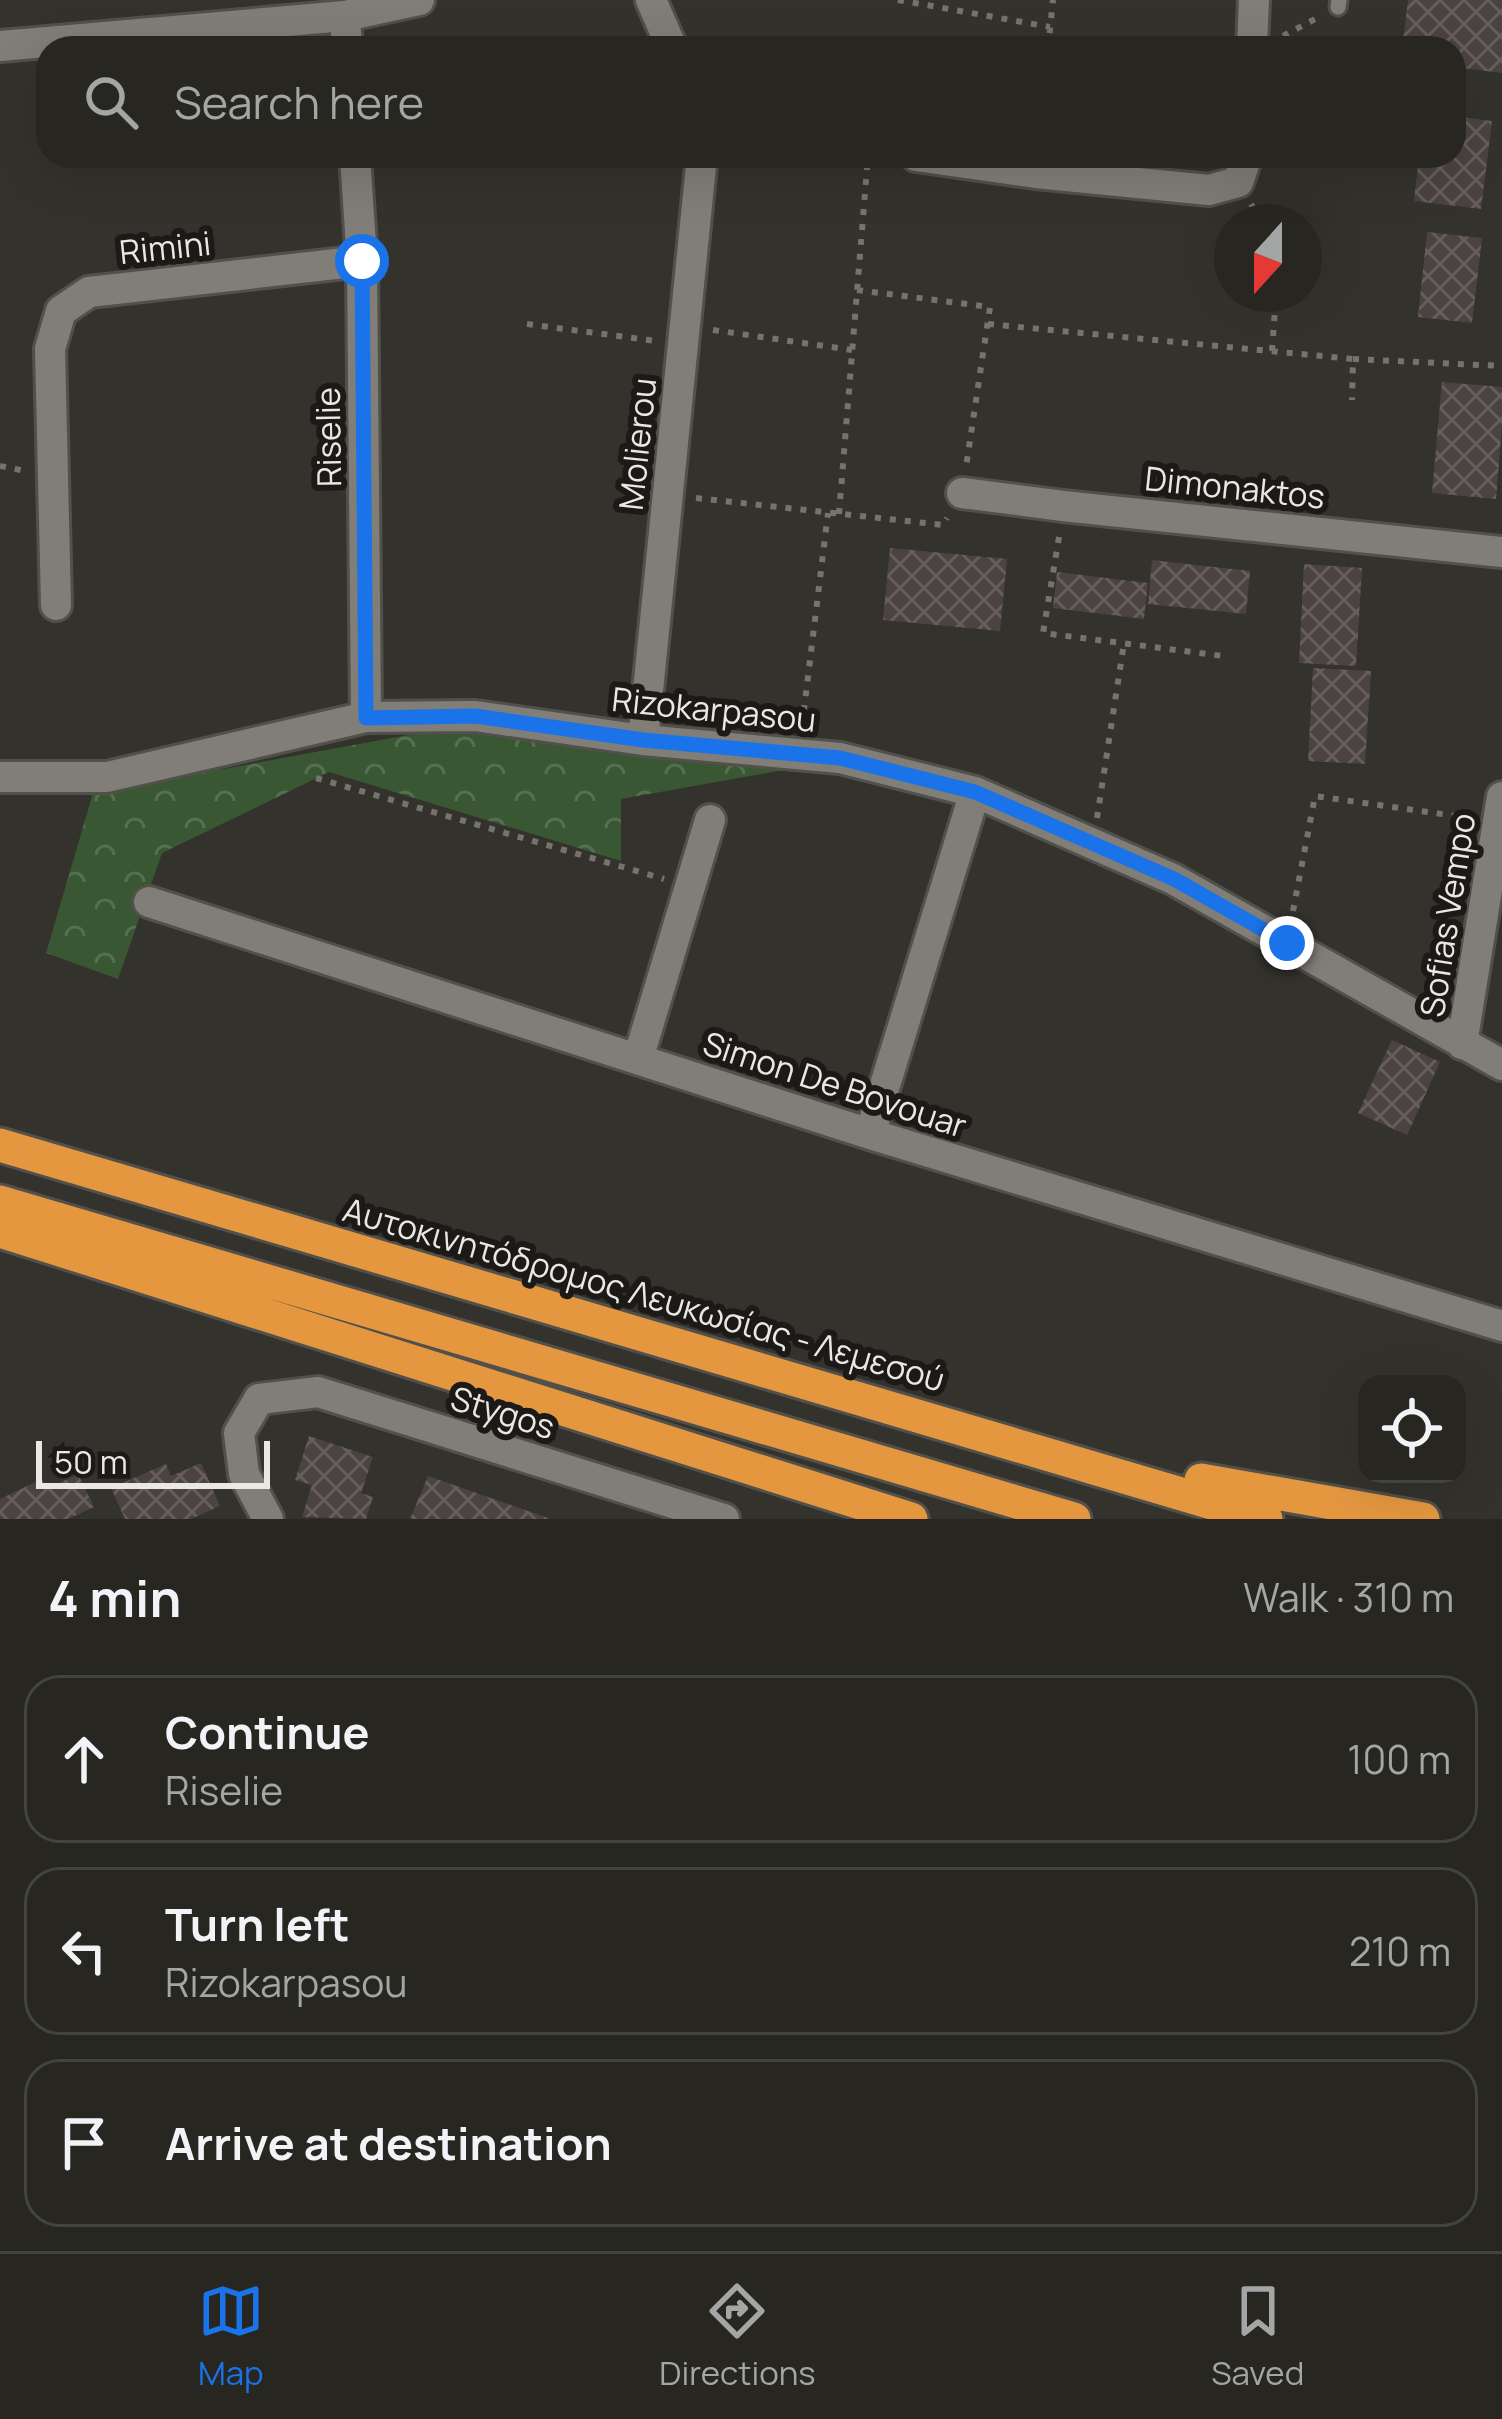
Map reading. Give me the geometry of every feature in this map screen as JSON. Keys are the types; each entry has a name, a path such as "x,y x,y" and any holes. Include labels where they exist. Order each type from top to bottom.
{"highway":[{"name":"Αυτοκινητόδρομος Λευκωσίας - Λεμεσού","path":"0,1145 1266,1519"},
{"path":"0,1202 1074,1519"},
{"path":"0,1231 910,1519"},
{"path":"689,1404 994,1519"},
{"path":"1057,1455 1423,1519"}],"street":[{"path":"79,36 276,11 345,16 418,0"},
{"path":"651,0 667,36"},
{"path":"1254,0 1264,36"},
{"path":"345,16 346,36"},
{"path":"0,46 36,41"},
{"name":"Riselie","path":"356,168 362,261 366,718"},
{"name":"Molierou","path":"643,740 701,168"},
{"path":"1006,168 1210,190 1238,182 1243,168"},
{"name":"Rimini","path":"56,605 50,349 62,311 89,292 362,261"},
{"name":"Dimonaktos","path":"962,493 1502,552"},
{"name":"Rizokarpasou","path":"0,777 106,777 366,718 475,716 643,740 840,758 975,792 1174,879 1502,1065"},
{"path":"870,1134 975,792"},
{"name":"Sofias Vempo","path":"1462,1044 1500,809"},
{"path":"638,1059 710,820"},
{"name":"Simon De Bovouar","path":"149,902 870,1134 1502,1326"},
{"name":"Stygos","path":"268,1519 244,1474 239,1433 259,1399 318,1392 724,1519"}],"path":[{"path":"898,0 1050,27"},
{"path":"1049,36 1053,0"},
{"path":"1279,36 1338,3"},
{"path":"838,514 867,168"},
{"path":"668,495 943,525 962,493 991,307 857,290"},
{"path":"1271,351 1274,312"},
{"path":"527,324 852,350"},
{"path":"988,324 1353,359 1502,366"},
{"path":"1352,400 1353,359"},
{"path":"1064,506 1043,633 1223,656"},
{"path":"798,754 828,513"},
{"path":"1094,844 1124,643"},
{"path":"316,778 690,886"},
{"path":"1287,943 1315,796 1500,809"}],"green space":[{"path":"457,726 784,770 621,799 621,861 329,772 162,853 118,979 46,953 93,793"}],"building":[{"path":"1408,0 1502,0 1502,73 1466,68 1466,36 1404,36"},
{"path":"1466,118 1492,121 1481,209 1414,201 1418,168 1466,168"},
{"path":"1427,232 1482,238 1472,323 1418,317"},
{"path":"1442,382 1502,387 1496,499 1432,493"},
{"path":"890,548 1007,559 1000,631 883,620"},
{"path":"1152,560 1250,571 1246,614 1148,604"},
{"path":"1304,564 1362,568 1356,666 1299,663"},
{"path":"1057,572 1148,583 1144,619 1053,608"},
{"path":"1313,668 1371,671 1365,764 1308,761"},
{"path":"1392,1040 1440,1062 1407,1135 1358,1113"},
{"path":"309,1436 373,1457 361,1493 373,1497 366,1519 302,1517 312,1485 295,1480"},
{"path":"201,1463 220,1506 191,1519 125,1519 111,1488 166,1464 171,1476"},
{"path":"78,1474 94,1507 68,1519 0,1519 0,1499 42,1479 46,1489"},
{"path":"428,1476 548,1518 548,1519 410,1519"}],"route":[{"path":"362,261 366,718 475,716 643,740 840,758 975,792 1174,879 1287,943"}]}
